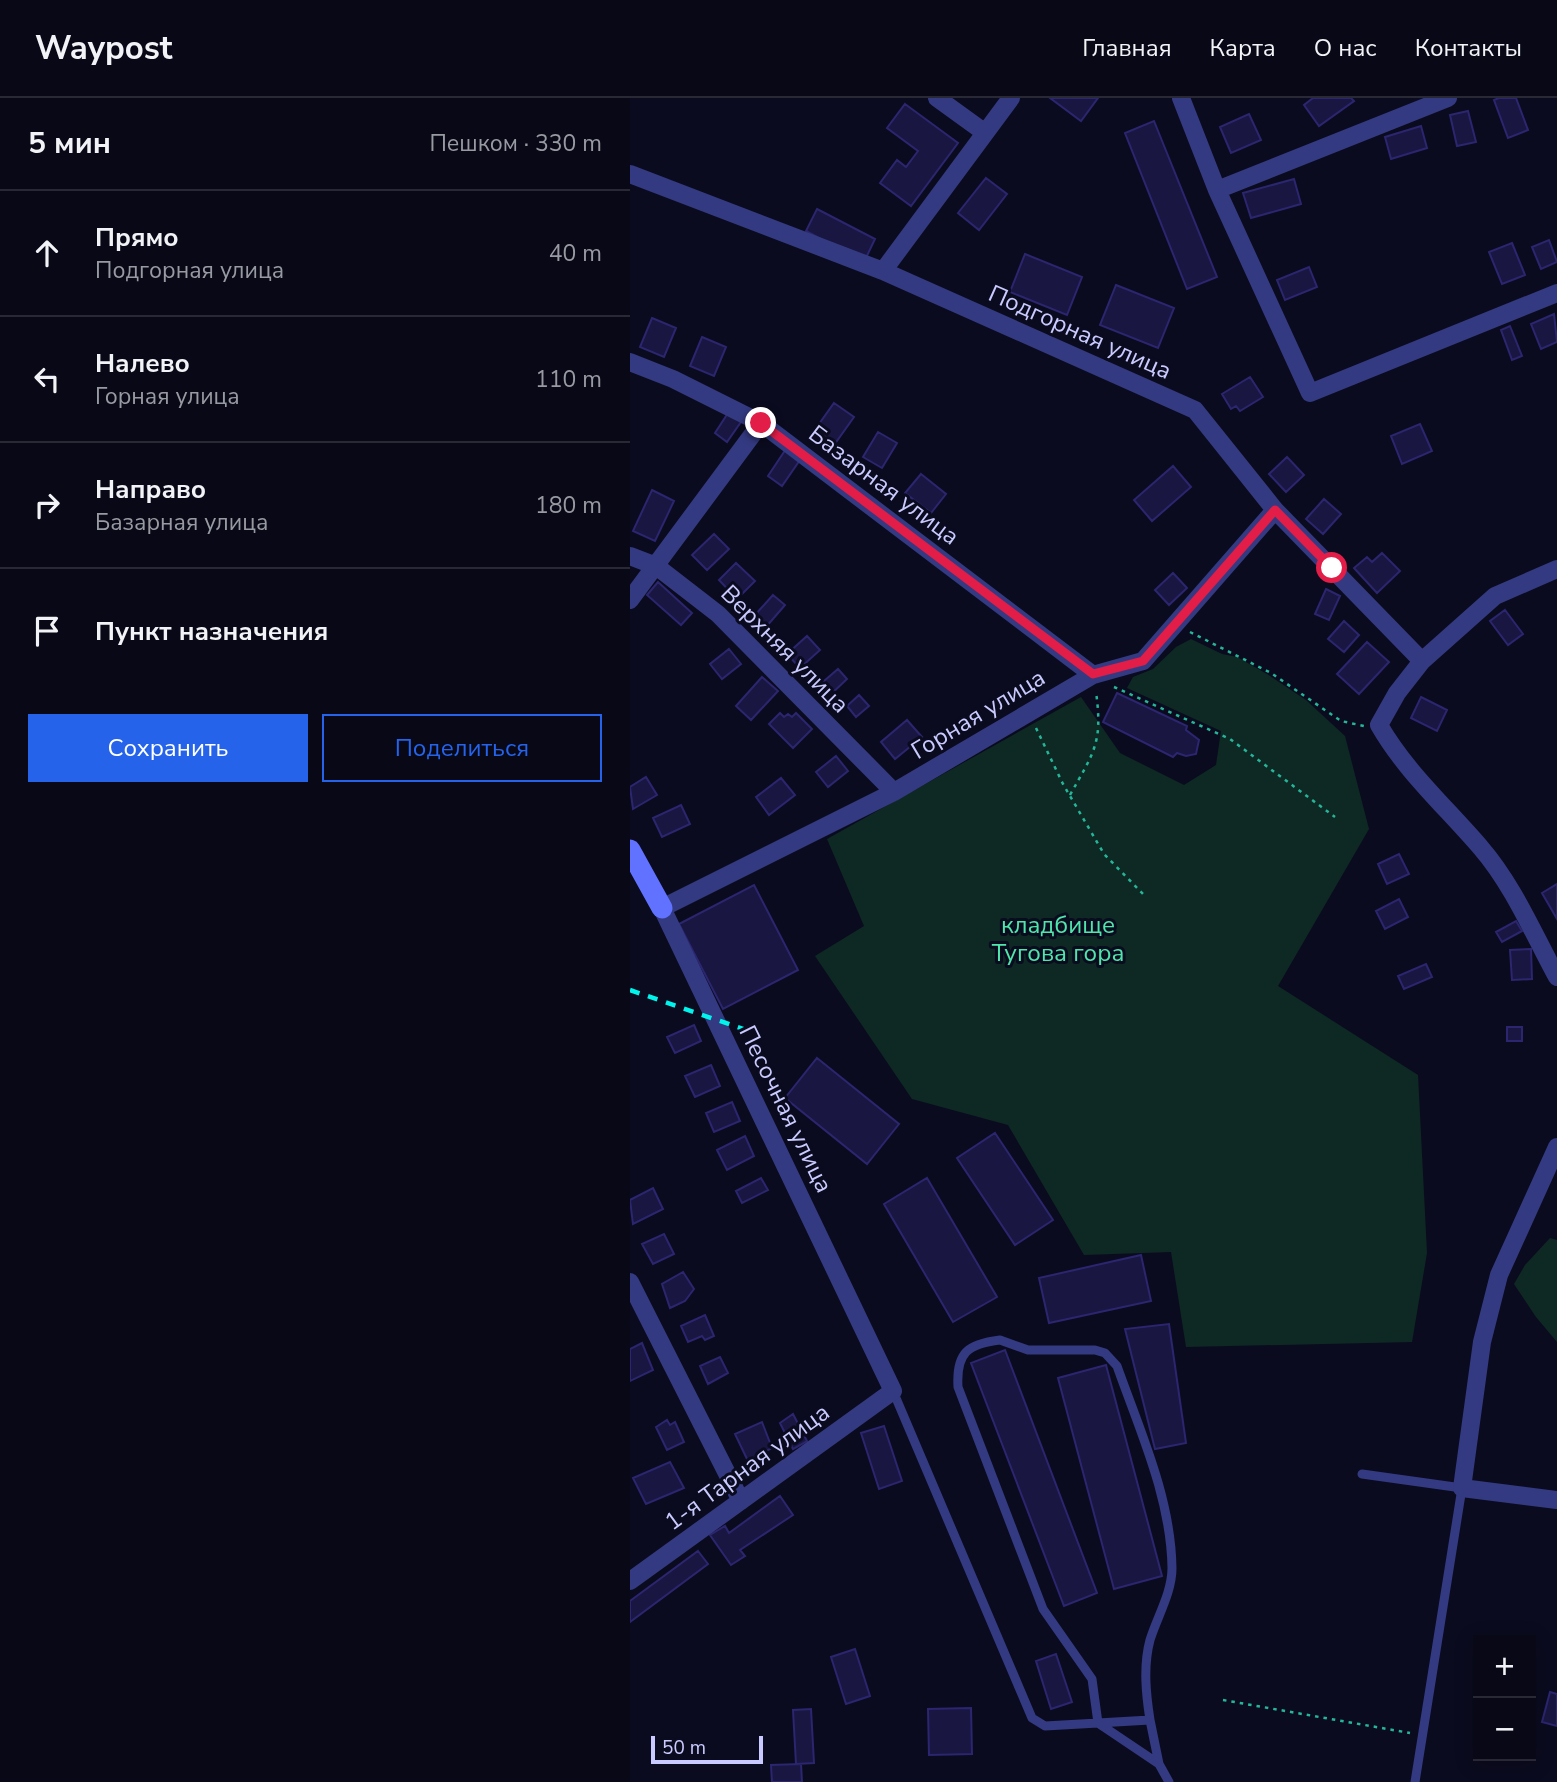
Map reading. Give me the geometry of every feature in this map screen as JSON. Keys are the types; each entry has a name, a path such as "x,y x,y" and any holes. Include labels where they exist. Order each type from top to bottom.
{"street":[{"path":"937,98 984,132"},
{"path":"883,271 1011,98"},
{"path":"1181,98 1217,190 1310,393 1557,293"},
{"path":"1217,190 1448,98"},
{"name":"Подгорная улица","path":"630,174 883,271 1195,410 1275,510 1422,661"},
{"name":"Базарная улица","path":"630,362 673,379 761,423 1093,674"},
{"path":"630,600 761,423"},
{"name":"Горная улица","path":"662,908 894,792 1093,674 1143,661 1275,510"},
{"name":"Верхняя улица","path":"630,556 656,566 719,614 894,792"},
{"path":"1557,569 1495,596 1422,661 1397,693 1379,725 1397,756 1483,850 1516,901 1557,977"},
{"name":"Песочная улица","path":"630,850 662,908 893,1391"},
{"path":"1557,1147 1499,1275 1482,1342 1462,1488 1557,1500"},
{"path":"630,1282 741,1501"},
{"name":"1-я Тарная улица","path":"630,1581 893,1391"}],"lane":[{"path":"1159,1764 1098,1723 1092,1679 1043,1609 958,1387 957,1368 965,1353 977,1343 1000,1339 1028,1350 1095,1350 1105,1353 1118,1366 1165,1505 1172,1570 1163,1607 1150,1641 1146,1671 1150,1720 1159,1764 1169,1782"},
{"path":"893,1391 1032,1718 1045,1726 1150,1720"},
{"path":"1362,1474 1462,1488 1415,1782"}],"path":[{"path":"1174,625 1211,640 1271,673 1341,722 1374,728 1379,725"},
{"path":"1070,795 1097,747 1099,713 1093,674"},
{"path":"1093,674 1230,739 1335,817"},
{"path":"1027,713 1104,854 1146,897"},
{"path":"1223,1700 1424,1735"}],"green space":[{"name":"кладбище Тугова гора","path":"1191,639 1222,654 1237,657 1267,674 1306,700 1345,736 1369,829 1278,986 1418,1075 1427,1253 1412,1342 1186,1347 1171,1252 1084,1255 1008,1125 912,1099 815,956 864,926 827,839 1081,697 1120,753 1184,785 1216,765 1221,731 1127,688 1133,677 1153,669 1176,647"},
{"path":"1550,1238 1557,1240 1557,1342 1514,1284 1525,1265"}],"building":[{"path":"1050,98 1098,98 1081,121"},
{"path":"1313,98 1351,98 1354,101 1319,126 1304,105"},
{"path":"1516,98 1528,130 1508,138 1494,100"},
{"path":"905,104 958,143 911,206 880,183 897,160 906,167 918,151 887,128"},
{"path":"1468,111 1476,142 1457,146 1450,115"},
{"path":"1249,114 1261,140 1231,153 1220,127"},
{"path":"1154,121 1217,277 1187,289 1125,133"},
{"path":"1421,126 1427,148 1391,159 1385,137"},
{"path":"986,178 1007,194 979,230 958,213"},
{"path":"1294,179 1301,204 1251,218 1243,193"},
{"path":"817,209 875,239 864,262 806,231"},
{"path":"1549,240 1557,262 1541,269 1532,247"},
{"path":"1512,243 1525,275 1502,284 1489,252"},
{"path":"1025,254 1082,277 1067,315 1010,292"},
{"path":"1309,267 1317,287 1285,300 1277,280"},
{"path":"1116,285 1174,308 1158,348 1100,325"},
{"path":"1554,314 1557,342 1541,349 1531,324"},
{"path":"652,318 676,328 664,357 640,347"},
{"path":"1510,326 1522,356 1512,360 1501,330"},
{"path":"702,337 726,347 714,376 690,366"},
{"path":"1250,377 1263,397 1240,411 1236,406 1231,409 1222,394"},
{"path":"834,403 854,417 834,445 814,431"},
{"path":"730,410 743,419 727,442 715,433"},
{"path":"1420,424 1432,451 1402,464 1391,436"},
{"path":"878,432 897,443 882,468 863,457"},
{"path":"788,446 802,457 782,486 768,476"},
{"path":"1287,457 1304,475 1286,492 1269,474"},
{"path":"1173,466 1191,487 1152,521 1134,500"},
{"path":"921,474 946,494 931,513 905,493"},
{"path":"652,490 674,501 655,541 633,531"},
{"path":"1324,499 1341,514 1323,534 1306,519"},
{"path":"714,534 729,549 707,570 692,555"},
{"path":"1382,553 1400,571 1377,593 1354,568 1367,557 1372,562"},
{"path":"736,563 755,581 737,599 719,580"},
{"path":"1173,573 1187,588 1169,605 1155,590"},
{"path":"658,582 692,613 681,625 647,595"},
{"path":"1326,589 1340,596 1329,620 1315,614"},
{"path":"773,595 785,605 766,627 754,616"},
{"path":"1505,610 1523,634 1508,645 1490,621"},
{"path":"1344,621 1359,635 1344,652 1328,639"},
{"path":"807,636 820,650 800,668 787,654"},
{"path":"1367,642 1389,662 1359,694 1337,674"},
{"path":"729,649 741,664 722,679 710,664"},
{"path":"838,669 847,679 827,698 817,687"},
{"path":"762,677 778,691 751,720 736,706"},
{"path":"1117,693 1187,726 1186,730 1199,740 1196,754 1186,756 1177,753 1173,757 1103,722"},
{"path":"859,695 869,706 856,717 847,706"},
{"path":"1421,697 1447,710 1437,731 1411,718"},
{"path":"780,713 784,717 788,714 792,717 796,713 812,729 793,748 769,724"},
{"path":"907,720 922,737 895,759 881,742"},
{"path":"836,756 848,771 828,787 816,772"},
{"path":"646,777 657,795 633,809 630,787"},
{"path":"781,778 795,795 769,815 756,797"},
{"path":"681,805 690,824 662,837 653,818"},
{"path":"1399,854 1409,874 1387,884 1378,864"},
{"path":"1557,884 1557,919 1542,893"},
{"path":"754,885 798,970 723,1009 679,924"},
{"path":"1399,899 1408,917 1385,929 1376,911"},
{"path":"1516,921 1522,931 1502,942 1496,932"},
{"path":"1531,949 1532,979 1512,980 1510,950"},
{"path":"1426,964 1432,977 1404,989 1398,976"},
{"path":"694,1025 701,1041 675,1053 667,1037"},
{"path":"1507,1027 1522,1027 1522,1041 1507,1041"},
{"path":"817,1058 899,1124 867,1164 785,1098"},
{"path":"711,1065 720,1086 695,1097 685,1076"},
{"path":"732,1102 740,1121 714,1132 706,1113"},
{"path":"995,1133 1053,1220 1015,1245 957,1158"},
{"path":"745,1136 754,1156 727,1170 717,1150"},
{"path":"761,1178 768,1190 742,1203 736,1191"},
{"path":"927,1178 997,1297 953,1322 884,1204"},
{"path":"653,1188 663,1209 633,1224 630,1200"},
{"path":"664,1234 674,1254 653,1264 642,1244"},
{"path":"1141,1255 1151,1301 1049,1323 1039,1278"},
{"path":"683,1272 694,1289 685,1301 670,1308 662,1284"},
{"path":"705,1315 714,1336 705,1340 702,1336 688,1342 681,1326"},
{"path":"1169,1324 1186,1443 1155,1449 1125,1329"},
{"path":"642,1343 653,1370 630,1381 630,1349"},
{"path":"1005,1350 1097,1593 1064,1606 971,1363"},
{"path":"720,1357 728,1373 708,1384 700,1366"},
{"path":"1106,1365 1162,1576 1114,1589 1058,1378"},
{"path":"793,1414 807,1441 793,1449 780,1423"},
{"path":"667,1420 670,1425 675,1422 684,1442 667,1450 656,1427"},
{"path":"762,1422 772,1448 748,1461 735,1434"},
{"path":"884,1426 902,1481 879,1489 861,1433"},
{"path":"670,1462 684,1488 646,1504 633,1478"},
{"path":"780,1496 793,1515 740,1550 745,1556 731,1565 710,1535 725,1526 729,1533"},
{"path":"698,1551 708,1564 630,1622 630,1601"},
{"path":"855,1649 870,1696 846,1704 831,1657"},
{"path":"1056,1654 1072,1702 1051,1709 1036,1661"},
{"path":"1550,1692 1557,1694 1557,1726 1542,1722"},
{"path":"971,1708 972,1754 929,1755 928,1709"},
{"path":"811,1709 814,1763 796,1764 793,1710"},
{"path":"801,1764 802,1782 772,1782 771,1765"}],"railway":[{"path":"630,990 749,1031"}],"route":[{"path":"761,423 1093,674 1143,661 1275,510 1332,568"}]}
